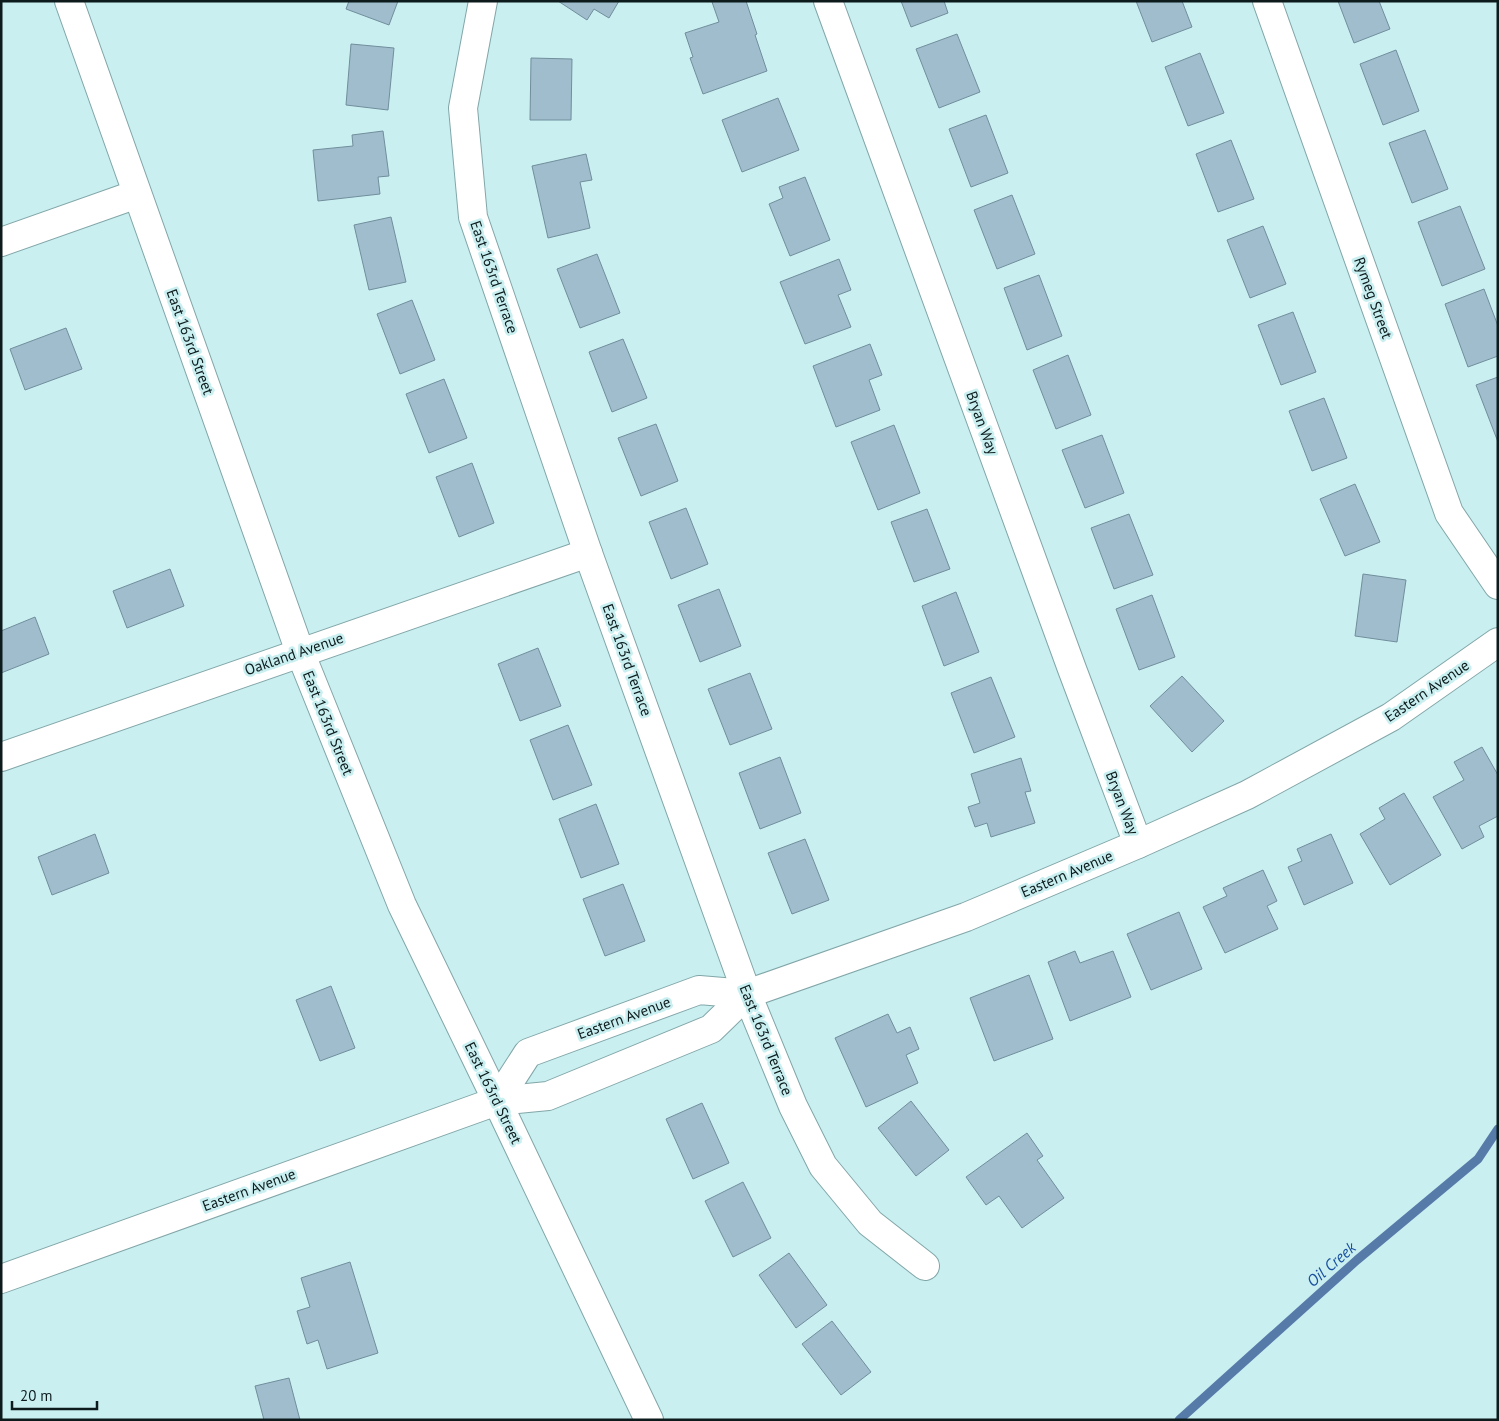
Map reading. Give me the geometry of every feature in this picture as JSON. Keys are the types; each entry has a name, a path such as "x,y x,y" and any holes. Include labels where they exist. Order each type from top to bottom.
{"street":[{"name":"East 163rd Street","path":"69,1 300,652 402,906 497,1101 648,1420"},
{"name":"East 163rd Terrace","path":"483,1 463,108 473,217 588,553 748,994 793,1106 823,1166 870,1223 925,1266"},
{"name":"Bryan Way","path":"828,1 1138,844"},
{"name":"Rymeg Street","path":"1267,1 1449,513 1498,585"},
{"path":"1,242 138,194"},
{"name":"Oakland Avenue","path":"1,757 588,553"},
{"name":"Eastern Avenue","path":"1,1279 497,1101 548,1096 711,1029 748,994 966,917 1138,844 1247,795 1391,717 1498,642"},
{"name":"Eastern Avenue","path":"497,1101 528,1053 698,990 748,994"}],"building":[{"path":"349,1 398,1 389,25 346,9"},
{"path":"558,1 619,1 609,18 594,9 587,20"},
{"path":"746,1 767,71 703,94 690,58 693,57 685,33 719,22 712,2"},
{"path":"901,1 944,1 948,13 911,27"},
{"path":"1136,1 1182,1 1192,27 1152,42"},
{"path":"1338,1 1379,1 1390,29 1354,43"},
{"path":"957,34 980,92 939,108 916,49"},
{"path":"351,44 394,48 388,110 346,105"},
{"path":"1396,50 1419,111 1383,125 1360,64"},
{"path":"1200,53 1224,113 1188,126 1165,67"},
{"path":"531,58 572,59 571,120 530,120"},
{"path":"778,98 799,150 742,172 722,120"},
{"path":"986,115 1008,173 971,187 949,129"},
{"path":"1425,130 1448,189 1412,203 1389,143"},
{"path":"383,131 389,176 378,177 380,194 318,201 313,150 353,146 352,135"},
{"path":"1231,140 1254,199 1218,212 1196,154"},
{"path":"586,154 592,180 580,182 590,228 548,238 532,166"},
{"path":"805,177 830,240 790,256 769,204 783,198 779,187"},
{"path":"1012,195 1035,254 997,269 974,210"},
{"path":"1460,206 1485,269 1442,286 1418,222"},
{"path":"391,217 406,282 369,290 354,225"},
{"path":"1263,226 1286,284 1250,298 1227,240"},
{"path":"597,254 620,313 580,328 557,269"},
{"path":"839,259 851,290 838,295 851,327 805,344 780,282"},
{"path":"1039,275 1062,336 1027,350 1004,288"},
{"path":"1484,289 1498,326 1498,356 1468,367 1445,304"},
{"path":"412,300 435,360 400,374 377,314"},
{"path":"1293,312 1316,372 1281,385 1258,325"},
{"path":"66,328 82,369 25,390 10,349"},
{"path":"623,339 647,398 612,412 589,352"},
{"path":"870,344 882,375 869,380 880,410 836,427 813,366"},
{"path":"1068,355 1091,415 1056,429 1033,370"},
{"path":"1498,377 1498,442 1476,385"},
{"path":"444,379 467,438 429,453 406,394"},
{"path":"1324,398 1347,458 1312,471 1289,411"},
{"path":"656,424 678,481 641,496 618,438"},
{"path":"894,425 920,493 878,510 851,442"},
{"path":"1102,435 1124,493 1085,508 1062,450"},
{"path":"472,463 494,523 459,537 436,477"},
{"path":"1355,484 1380,542 1345,556 1320,499"},
{"path":"686,508 708,564 671,579 649,522"},
{"path":"927,509 950,569 914,582 891,522"},
{"path":"1129,514 1153,575 1114,589 1091,528"},
{"path":"170,569 184,606 127,628 113,591"},
{"path":"1363,574 1406,580 1397,642 1355,636"},
{"path":"719,589 741,646 700,662 678,605"},
{"path":"956,592 979,652 944,666 922,606"},
{"path":"1152,595 1175,657 1139,670 1116,609"},
{"path":"35,617 49,654 1,673 1,631"},
{"path":"538,648 561,706 520,721 498,664"},
{"path":"750,673 772,729 730,745 708,689"},
{"path":"1182,676 1224,721 1192,752 1150,706"},
{"path":"991,677 1015,737 974,753 951,693"},
{"path":"568,725 592,785 553,800 530,740"},
{"path":"1482,747 1498,775 1498,816 1479,826 1484,837 1462,849 1433,797 1464,780 1454,762"},
{"path":"780,757 801,813 760,829 739,773"},
{"path":"1021,758 1031,791 1025,792 1035,823 991,837 987,823 975,827 968,807 980,803 971,774"},
{"path":"1404,793 1441,855 1390,885 1360,834 1385,819 1379,808"},
{"path":"596,804 619,864 581,878 559,819"},
{"path":"95,834 109,873 52,895 38,857"},
{"path":"1331,834 1353,883 1304,905 1288,867 1302,861 1297,849"},
{"path":"805,839 829,900 792,914 768,853"},
{"path":"1263,870 1277,901 1267,906 1278,929 1225,953 1203,907 1227,896 1223,888"},
{"path":"623,884 645,941 605,956 583,899"},
{"path":"1179,912 1202,969 1151,990 1127,934"},
{"path":"1075,951 1080,963 1113,951 1131,997 1070,1021 1048,962"},
{"path":"1029,975 1053,1039 994,1061 970,998"},
{"path":"331,986 355,1048 320,1061 296,1000"},
{"path":"888,1014 897,1033 910,1027 919,1049 906,1055 918,1083 866,1107 835,1038"},
{"path":"911,1101 949,1150 916,1176 878,1128"},
{"path":"702,1103 729,1163 693,1179 666,1119"},
{"path":"1027,1133 1043,1156 1037,1160 1064,1198 1022,1228 999,1196 986,1205 966,1177"},
{"path":"743,1182 771,1238 733,1257 705,1201"},
{"path":"789,1253 827,1305 796,1328 759,1275"},
{"path":"350,1262 378,1353 327,1369 318,1340 307,1344 297,1311 310,1307 301,1278"},
{"path":"832,1321 871,1372 841,1395 802,1344"},
{"path":"289,1378 300,1420 264,1420 255,1386"}],"waterway":[{"name":"Oil Creek","path":"1179,1420 1357,1260 1478,1159 1498,1129"}]}
